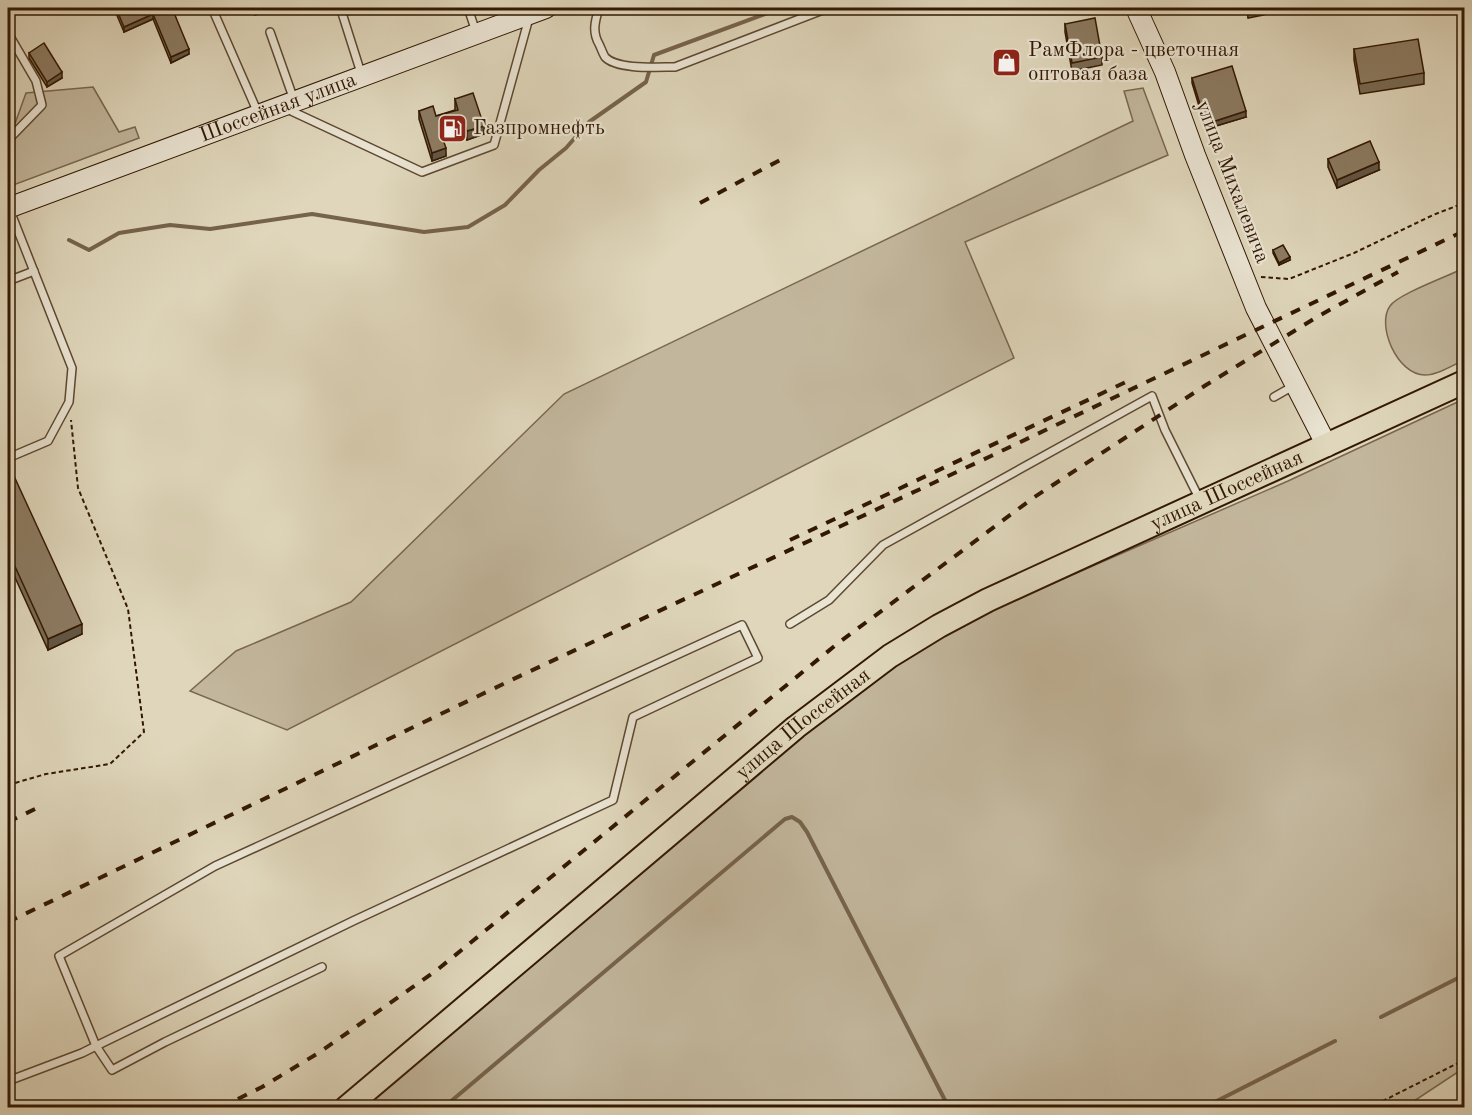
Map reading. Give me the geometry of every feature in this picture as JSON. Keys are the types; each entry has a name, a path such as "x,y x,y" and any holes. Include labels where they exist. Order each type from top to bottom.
{"main road":[{"path":"1328,446 1464,382"},
{"name":"улица Шоссейная","path":"346,1107 796,727 890,656 988,600 1328,446"}],"street":[{"name":"улица Михалевича","path":"1136,8 1165,72 1195,155 1256,308 1294,385 1328,446"},
{"name":"Шоссейная улица","path":"8,208 259,116 476,32 538,11"}],"lane":[{"path":"212,8 259,116"},
{"path":"468,8 476,32"},
{"path":"598,8 594,23 596,38 606,58 617,64 648,68 675,67 815,10 828,8"},
{"path":"270,32 288,105 422,172 494,145 538,11"},
{"path":"342,13 362,76"},
{"path":"8,33 36,81 42,105 8,140"},
{"path":"8,208 72,369 69,402 48,441 8,458"},
{"path":"8,281 34,271"},
{"path":"1274,397 1294,385"},
{"path":"790,624 829,600 883,545 1152,396 1165,430 1190,477 1201,504"},
{"path":"8,1082 82,1053 96,1046 353,921 614,800 633,717 758,658 742,625 215,866 59,956 96,1046 112,1071 165,1042 322,967"}],"path":[{"path":"1242,274 1252,277 1289,279 1354,253 1433,215 1464,203"},
{"path":"8,785 46,774 110,765 144,732 128,609 78,488 69,402"},
{"path":"1369,1107 1464,1060"}],"shaded area":[{"path":"93,87 119,132 135,127 139,138 8,187 8,135 13,129 26,93"},
{"path":"1143,88 1168,155 965,242 1014,358 287,730 190,691 236,651 351,602 564,394 1133,121 1124,91"},
{"path":"1464,268 1464,360 1435,373 1425,375 1415,373 1406,367 1392,348 1386,325 1386,314 1390,306 1403,296"},
{"path":"1464,399 1464,1068 1405,1107 360,1108 806,731 905,657 994,609 1288,481"}],"building":[{"path":"116,8 172,8 189,49 171,57 153,14 124,27"},
{"path":"1248,8 1264,8 1264,10 1248,12"},
{"path":"1095,18 1102,57 1072,63 1065,24"},
{"path":"1418,39 1424,73 1360,84 1354,49"},
{"path":"44,43 62,72 47,82 29,53"},
{"path":"1232,66 1246,111 1206,124 1192,78"},
{"name":"Газпромнефть","path":"473,93 484,126 467,131 464,123 440,131 446,148 432,153 419,111 433,106 436,116 458,110 455,99"},
{"path":"1370,141 1379,162 1337,180 1328,159"},
{"path":"1283,245 1290,257 1279,263 1273,250"},
{"path":"8,463 82,624 48,639 8,551"}],"waterway":[{"path":"69,240 89,250 119,233 170,225 210,229 312,214 424,232 468,227 505,205 539,170 566,148 589,122 646,82 654,55 781,8"},
{"path":"443,1108 785,819 792,817 800,822 807,832 949,1108"},
{"path":"1381,1017 1464,975"},
{"path":"1203,1108 1335,1041"}],"railway":[{"path":"700,203 780,160"},
{"path":"8,922 524,674 991,456 1464,231"},
{"path":"220,1108 262,1087 320,1052 437,970 837,644 1033,498 1206,385 1317,317 1398,272"},
{"path":"790,540 1126,382"},
{"path":"8,822 35,809"}],"place":[{"name":"РамФлора - цветочная оптовая база","path":"1007,62"},
{"name":"Газпромнефть","path":"452,128"}]}
